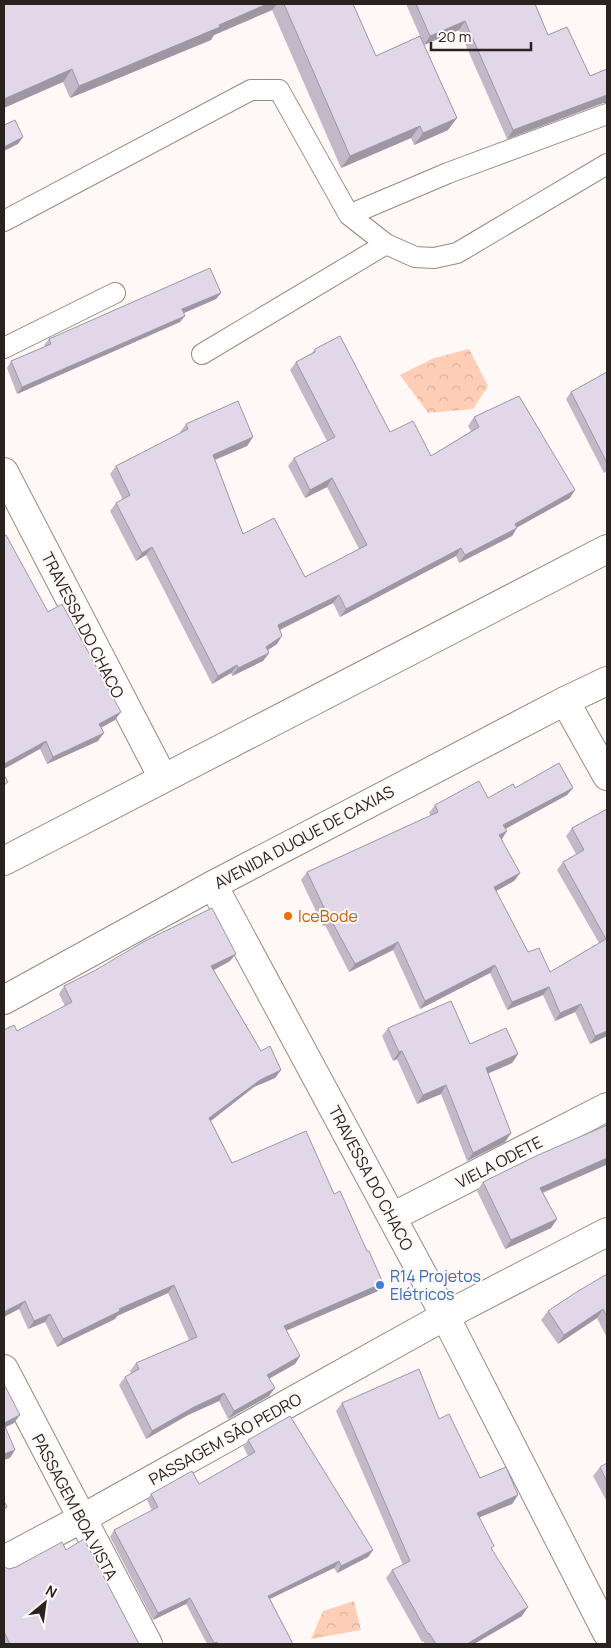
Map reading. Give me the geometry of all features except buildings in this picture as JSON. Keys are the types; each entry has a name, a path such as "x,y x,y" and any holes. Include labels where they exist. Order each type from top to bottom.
{"street":[{"name":"TRAVESSA DO CHACO","path":"4,472 163,778"},
{"path":"4,861 607,548"},
{"name":"AVENIDA DUQUE DE CAXIAS","path":"4,1000 213,885 565,701 607,681"},
{"path":"565,701 607,776"},
{"name":"TRAVESSA DO CHACO","path":"213,885 445,1316 607,1633"},
{"name":"VIELA ODETE","path":"392,1216 607,1107"},
{"name":"PASSAGEM SÃO PEDRO","path":"4,1560 82,1519 445,1316 607,1232"},
{"name":"PASSAGEM BOA VISTA","path":"4,1369 148,1644"}],"lane":[{"path":"4,221 251,90 278,90 349,215 386,244 415,257 434,258 457,253 607,164"},
{"path":"349,215 448,173 607,114"},
{"path":"202,354 386,244"},
{"path":"4,348 115,293"}],"green space":[{"path":"469,349 488,386 473,409 428,413 400,375 434,358"},
{"path":"354,1601 361,1630 311,1639 323,1611"}],"place":[{"name":"IceBode","path":"288,916"},
{"name":"R14 Projetos Elétricos","path":"380,1285"}]}
